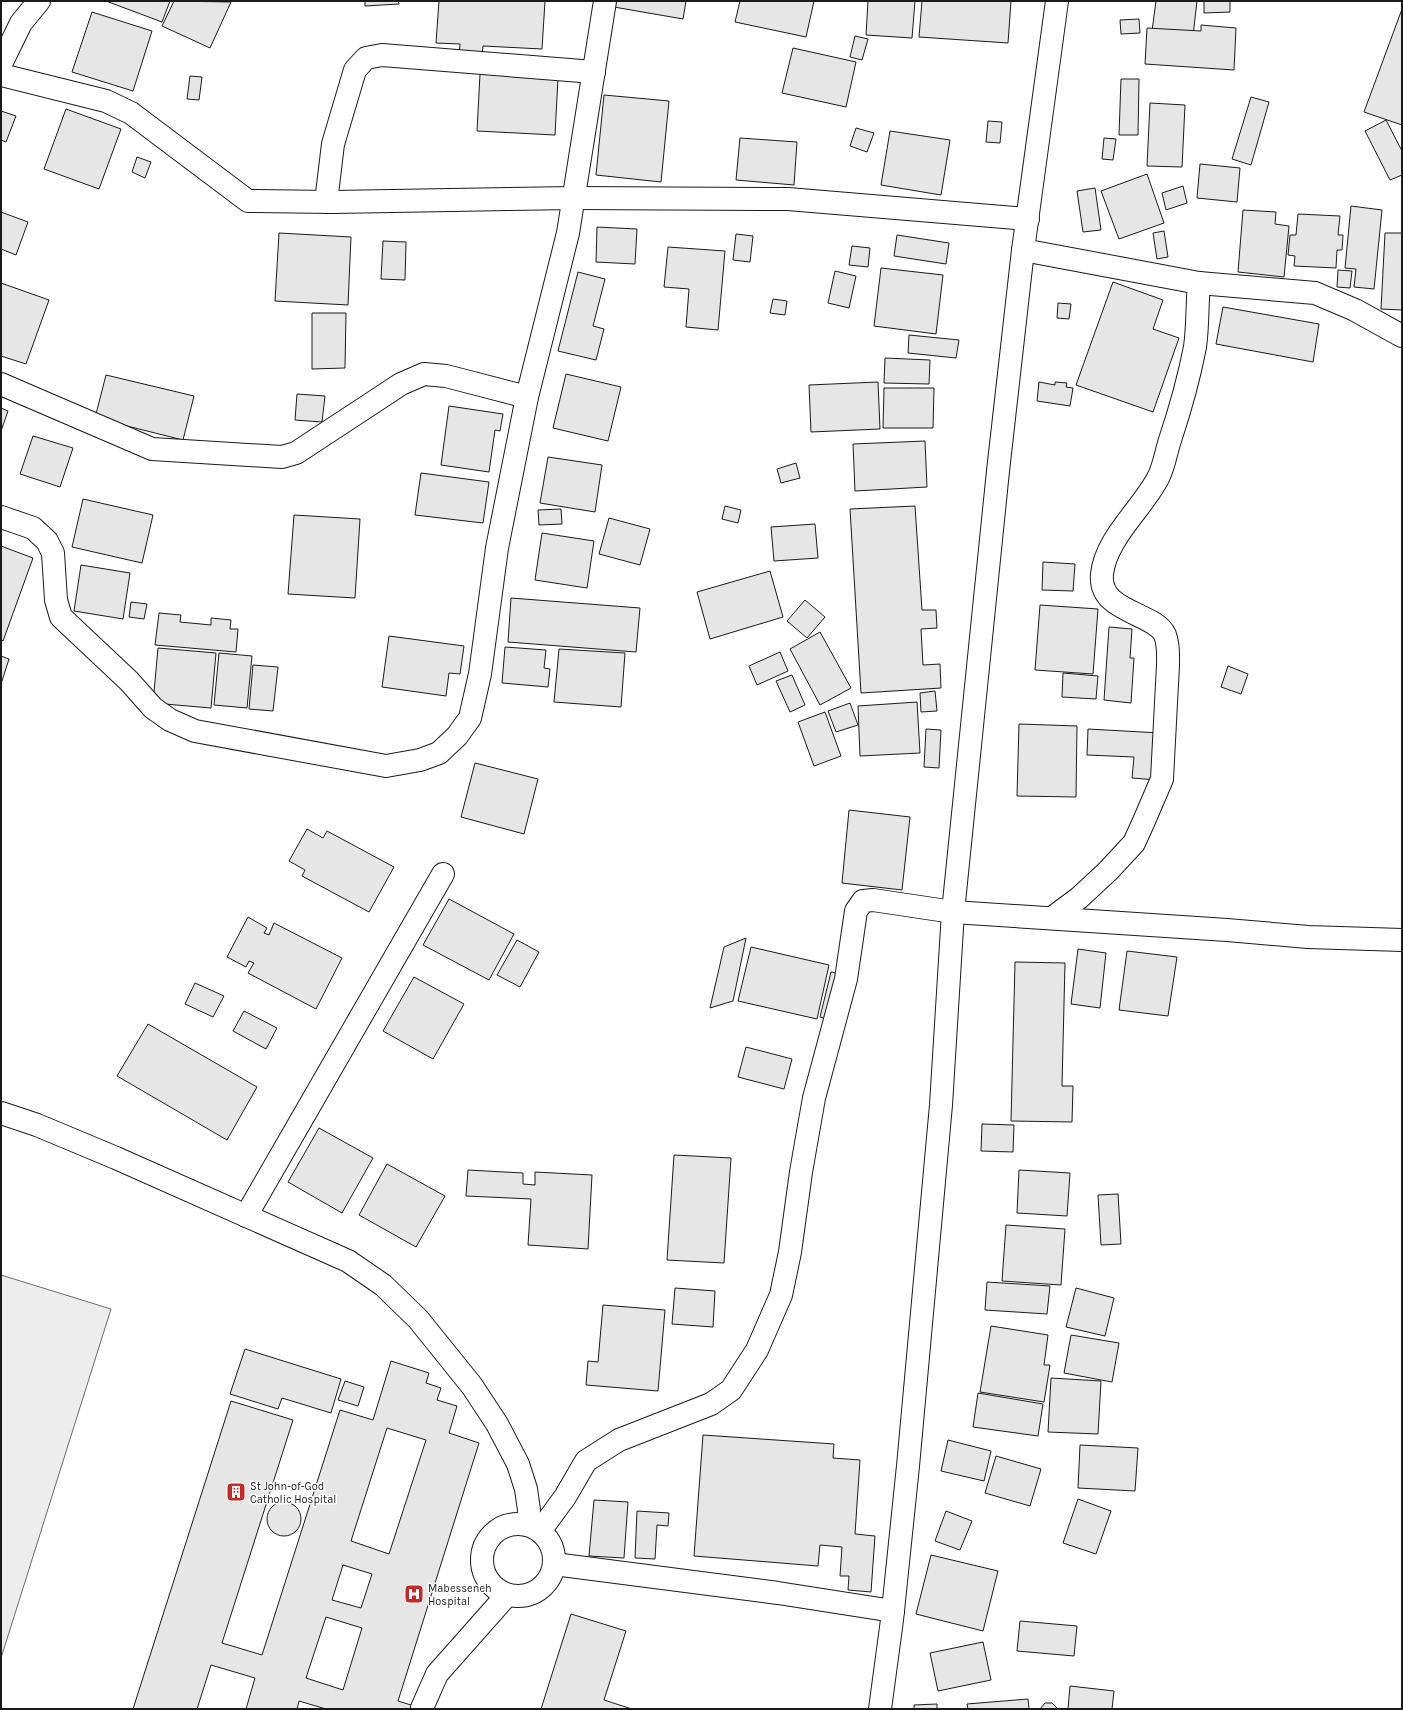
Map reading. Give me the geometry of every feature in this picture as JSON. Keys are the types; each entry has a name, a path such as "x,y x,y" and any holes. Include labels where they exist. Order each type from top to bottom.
{"street":[{"path":"1,64 21,23 39,1"},
{"path":"1,517 33,528 47,541 53,553 56,600 61,617 129,681 152,708 170,720 195,731 386,766 420,760 439,753 457,736 470,718 480,674 497,548 527,397 568,233 605,1"},
{"path":"880,1709 893,1611 941,1105 953,912 998,471 1023,250 1057,1"},
{"path":"326,202 333,144 355,70 366,58 382,55 594,72"},
{"path":"1,76 106,101 131,113 248,201 326,202 574,198 788,199 1028,219"},
{"path":"1023,250 1199,283 1315,293 1355,310 1402,336"},
{"path":"1052,918 1079,898 1108,871 1134,843 1162,779 1168,647 1164,634 1155,624 1132,614 1114,602 1104,589 1102,576 1104,559 1158,478 1180,411 1195,346 1199,283"},
{"path":"1,384 152,450 282,457 296,453 401,384 424,374 446,376 527,397"},
{"path":"246,1216 443,874"},
{"path":"534,1528 565,1497 586,1461 619,1440 711,1404 731,1390 757,1350 782,1295 790,1252 800,1172 814,1098 846,979 856,911 863,901 873,900 953,912 1308,937 1402,940"},
{"path":"1,1113 37,1125 348,1261 383,1285 418,1319 472,1386 497,1424 518,1464 526,1489 529,1510 534,1528"},
{"path":"516,1523 534,1528 548,1540 554,1551 554,1564 550,1576 543,1586 532,1593 520,1596 507,1595 496,1589 487,1580 482,1568 481,1555 485,1544 493,1533 503,1526 516,1523"},
{"path":"554,1564 778,1593 893,1611"},
{"path":"422,1708 436,1674 507,1595"}],"shaded area":[{"path":"1,1275 111,1309 1,1658"}],"building":[{"path":"106,1 170,1 162,22"},
{"path":"174,1 231,2 210,48 162,26"},
{"path":"365,1 398,1 399,4 365,6"},
{"path":"439,1 545,1 542,49 483,46 482,56 459,55 460,44 436,43"},
{"path":"615,1 686,1 683,19 614,7"},
{"path":"740,1 814,1 806,37 735,22"},
{"path":"868,1 915,1 912,38 866,35"},
{"path":"922,1 1011,1 1008,43 919,37"},
{"path":"1156,1 1197,1 1193,36 1152,31"},
{"path":"1204,1 1230,1 1230,12 1204,13"},
{"path":"1402,9 1402,125 1364,112"},
{"path":"92,12 152,31 133,91 72,72"},
{"path":"1139,19 1140,33 1121,34 1120,20"},
{"path":"1201,25 1236,28 1234,70 1145,64 1147,28 1201,31"},
{"path":"855,36 868,39 862,60 850,57"},
{"path":"793,48 856,62 846,107 782,93"},
{"path":"480,74 558,78 555,135 477,131"},
{"path":"190,76 202,77 199,100 187,99"},
{"path":"1121,79 1139,79 1138,135 1119,135"},
{"path":"604,95 669,101 661,182 596,175"},
{"path":"1251,97 1269,102 1251,165 1232,159"},
{"path":"1150,103 1185,105 1182,167 1147,166"},
{"path":"66,109 121,129 99,189 44,169"},
{"path":"1,111 16,116 6,142 1,140"},
{"path":"1386,120 1402,151 1402,175 1390,180 1365,131"},
{"path":"988,121 1002,122 1000,143 986,142"},
{"path":"856,128 874,133 867,152 850,146"},
{"path":"890,131 950,140 941,195 881,185"},
{"path":"740,138 797,142 794,185 736,180"},
{"path":"1104,138 1116,139 1113,160 1102,159"},
{"path":"137,157 151,162 145,178 132,172"},
{"path":"1200,164 1240,168 1237,202 1197,198"},
{"path":"1147,174 1164,223 1119,239 1101,191"},
{"path":"1183,186 1187,203 1166,210 1162,193"},
{"path":"1095,188 1101,230 1083,232 1077,191"},
{"path":"1351,206 1382,210 1374,289 1354,287 1356,269 1345,268"},
{"path":"1243,210 1276,212 1275,224 1289,226 1284,277 1238,272"},
{"path":"1,212 28,222 16,255 1,249"},
{"path":"1298,214 1340,216 1338,235 1343,235 1342,250 1337,250 1336,268 1294,266 1295,256 1288,255 1290,235 1296,235"},
{"path":"597,227 637,229 635,264 596,262"},
{"path":"1164,231 1168,257 1157,259 1153,233"},
{"path":"279,233 351,237 348,305 275,301"},
{"path":"1385,233 1402,233 1402,310 1381,309"},
{"path":"736,234 753,236 750,262 733,260"},
{"path":"897,235 949,243 946,264 894,256"},
{"path":"383,241 406,242 405,280 381,279"},
{"path":"852,246 870,248 868,267 849,265"},
{"path":"668,247 725,251 718,330 686,327 689,289 664,287"},
{"path":"881,268 943,275 936,334 874,326"},
{"path":"1338,270 1352,271 1350,288 1337,287"},
{"path":"835,271 856,276 849,308 828,303"},
{"path":"578,272 605,279 593,326 604,329 596,360 558,351"},
{"path":"1113,282 1163,300 1153,329 1179,338 1153,412 1076,385"},
{"path":"1,283 49,300 26,364 1,356"},
{"path":"773,299 787,301 785,315 770,313"},
{"path":"1058,303 1071,304 1069,319 1057,318"},
{"path":"1223,307 1319,324 1313,362 1216,344"},
{"path":"312,313 346,313 345,368 312,369"},
{"path":"909,335 959,340 956,358 908,353"},
{"path":"885,358 930,360 929,384 884,383"},
{"path":"566,374 621,387 608,441 553,428"},
{"path":"106,375 194,396 183,440 95,418"},
{"path":"878,382 880,429 811,432 809,385"},
{"path":"1039,382 1055,385 1055,382 1067,383 1066,387 1073,388 1070,406 1037,401"},
{"path":"884,388 934,388 933,428 883,428"},
{"path":"297,394 325,396 322,422 295,420"},
{"path":"449,406 503,414 500,431 495,430 489,472 441,465"},
{"path":"1,408 8,411 1,431"},
{"path":"33,436 73,448 60,487 20,474"},
{"path":"925,441 927,487 855,491 853,444"},
{"path":"548,457 602,465 595,512 540,503"},
{"path":"796,463 800,478 781,483 777,469"},
{"path":"421,473 489,482 483,523 415,515"},
{"path":"83,499 153,515 142,563 72,547"},
{"path":"725,506 741,510 738,523 722,519"},
{"path":"915,506 922,610 936,610 937,628 921,629 923,665 940,664 941,688 861,693 850,509"},
{"path":"561,509 562,524 539,525 538,510"},
{"path":"294,515 360,519 355,598 288,594"},
{"path":"609,518 650,529 640,565 599,554"},
{"path":"815,524 818,558 774,561 771,527"},
{"path":"542,533 594,541 587,588 535,580"},
{"path":"1,546 33,558 3,641 1,640"},
{"path":"1043,562 1075,564 1073,591 1042,590"},
{"path":"81,565 130,573 123,619 74,611"},
{"path":"770,571 783,617 710,639 697,592"},
{"path":"511,598 640,608 636,652 508,642"},
{"path":"805,600 825,617 807,638 787,621"},
{"path":"131,602 147,604 144,619 129,617"},
{"path":"1040,605 1098,609 1093,674 1035,670"},
{"path":"159,613 181,615 180,622 211,625 211,618 231,620 230,629 238,629 236,652 155,645"},
{"path":"1109,627 1132,629 1130,658 1134,658 1131,703 1104,700"},
{"path":"820,632 851,688 820,705 790,649"},
{"path":"389,636 464,646 460,674 449,673 446,696 382,687"},
{"path":"505,647 546,650 544,668 550,669 548,687 502,683"},
{"path":"158,648 216,653 211,708 153,703"},
{"path":"559,649 625,653 621,707 554,702"},
{"path":"780,652 788,671 757,685 749,666"},
{"path":"219,653 252,656 247,708 214,705"},
{"path":"1,656 9,659 1,684"},
{"path":"253,665 278,667 273,711 249,709"},
{"path":"1228,666 1248,674 1241,694 1221,687"},
{"path":"1063,673 1098,676 1096,699 1062,697"},
{"path":"792,675 805,705 790,712 776,681"},
{"path":"935,691 937,711 921,712 920,693"},
{"path":"917,702 920,753 860,756 858,706"},
{"path":"850,703 858,725 836,732 828,711"},
{"path":"825,712 841,756 814,766 798,722"},
{"path":"1019,724 1077,726 1076,797 1017,796"},
{"path":"926,729 941,730 939,768 924,767"},
{"path":"1088,729 1160,733 1157,780 1132,778 1134,757 1087,755"},
{"path":"475,763 538,779 524,834 461,817"},
{"path":"849,810 910,817 902,890 842,883"},
{"path":"307,829 323,838 327,831 394,867 369,912 302,876 305,870 289,861"},
{"path":"449,899 514,934 489,980 423,945"},
{"path":"248,917 267,928 264,933 269,935 274,923 342,958 316,1009 248,973 254,963 249,961 246,967 227,957"},
{"path":"746,938 733,1001 710,1008 724,947"},
{"path":"517,940 539,952 520,987 497,975"},
{"path":"751,947 829,965 817,1019 738,1001"},
{"path":"1078,949 1106,953 1100,1008 1071,1004"},
{"path":"1127,951 1177,957 1168,1016 1119,1010"},
{"path":"1015,962 1065,963 1062,1086 1073,1086 1072,1122 1011,1121"},
{"path":"831,972 841,974 831,1020 820,1017"},
{"path":"414,977 464,1004 433,1059 383,1031"},
{"path":"195,983 224,996 213,1017 185,1004"},
{"path":"244,1011 277,1028 266,1049 233,1031"},
{"path":"148,1024 257,1087 227,1140 117,1076"},
{"path":"746,1047 792,1059 784,1089 738,1077"},
{"path":"982,1124 1014,1125 1013,1152 981,1151"},
{"path":"319,1128 373,1158 342,1213 288,1182"},
{"path":"674,1155 731,1158 724,1263 667,1260"},
{"path":"387,1164 445,1196 416,1247 359,1215"},
{"path":"468,1170 523,1173 523,1184 535,1185 535,1172 592,1175 588,1249 528,1245 531,1199 466,1196"},
{"path":"1019,1170 1070,1173 1067,1216 1017,1213"},
{"path":"1118,1194 1121,1244 1101,1245 1098,1195"},
{"path":"1006,1225 1065,1229 1061,1285 1002,1281"},
{"path":"987,1282 1050,1286 1047,1314 985,1310"},
{"path":"675,1288 715,1291 713,1327 672,1324"},
{"path":"1076,1288 1114,1298 1105,1336 1066,1327"},
{"path":"603,1305 665,1310 658,1391 586,1385 588,1361 598,1362"},
{"path":"991,1326 1048,1335 1044,1365 1050,1365 1044,1402 980,1392"},
{"path":"1071,1335 1119,1343 1112,1382 1064,1373"},
{"path":"245,1349 341,1379 331,1413 282,1398 278,1409 230,1394"},
{"name":"St John-of-God Catholic Hospital","path":"391,1361 429,1373 426,1383 441,1388 437,1400 457,1406 449,1433 479,1443 398,1701 424,1709 326,1709 299,1701 297,1709 246,1709 255,1678 211,1665 197,1709 133,1709 231,1401 293,1420 222,1643 262,1655 340,1410 373,1420","holes":["387,1428 426,1440 389,1554 351,1541","343,1565 372,1574 361,1608 332,1600","326,1617 362,1628 343,1690 306,1678"]},
{"path":"1051,1378 1101,1381 1098,1434 1048,1432"},
{"path":"345,1381 364,1387 358,1406 338,1400"},
{"path":"978,1393 1043,1404 1038,1436 973,1427"},
{"path":"703,1435 834,1444 833,1458 860,1460 855,1534 875,1536 871,1592 848,1590 849,1576 840,1576 842,1547 820,1545 818,1566 694,1556"},
{"path":"948,1440 991,1451 984,1481 941,1471"},
{"path":"1080,1445 1138,1448 1135,1491 1078,1488"},
{"path":"996,1456 1041,1469 1030,1506 985,1493"},
{"path":"1078,1499 1111,1511 1096,1554 1063,1543"},
{"path":"594,1500 628,1502 624,1558 589,1556"},
{"path":"287,1502 296,1507 300,1512 300,1526 296,1531 291,1535 281,1536 277,1535 268,1526 267,1516 268,1512 277,1503"},
{"path":"637,1511 669,1513 668,1526 657,1525 655,1559 635,1558"},
{"path":"946,1511 972,1521 960,1550 935,1541"},
{"path":"931,1555 998,1571 983,1631 916,1614"},
{"path":"571,1614 626,1631 604,1700 632,1709 541,1709"},
{"path":"1020,1621 1077,1626 1074,1656 1017,1651"},
{"path":"983,1642 991,1680 938,1691 930,1653"},
{"path":"1070,1686 1114,1691 1112,1709 1068,1709"},
{"path":"1028,1699 1029,1709 968,1709 967,1704"},
{"path":"1045,1703 1052,1703 1058,1709 1040,1709"},
{"path":"937,1704 937,1709 914,1709 914,1705"}],"place":[{"name":"St John-of-God Catholic Hospital","path":"236,1492"},
{"name":"Mabesseneh Hospital","path":"414,1594"}]}
